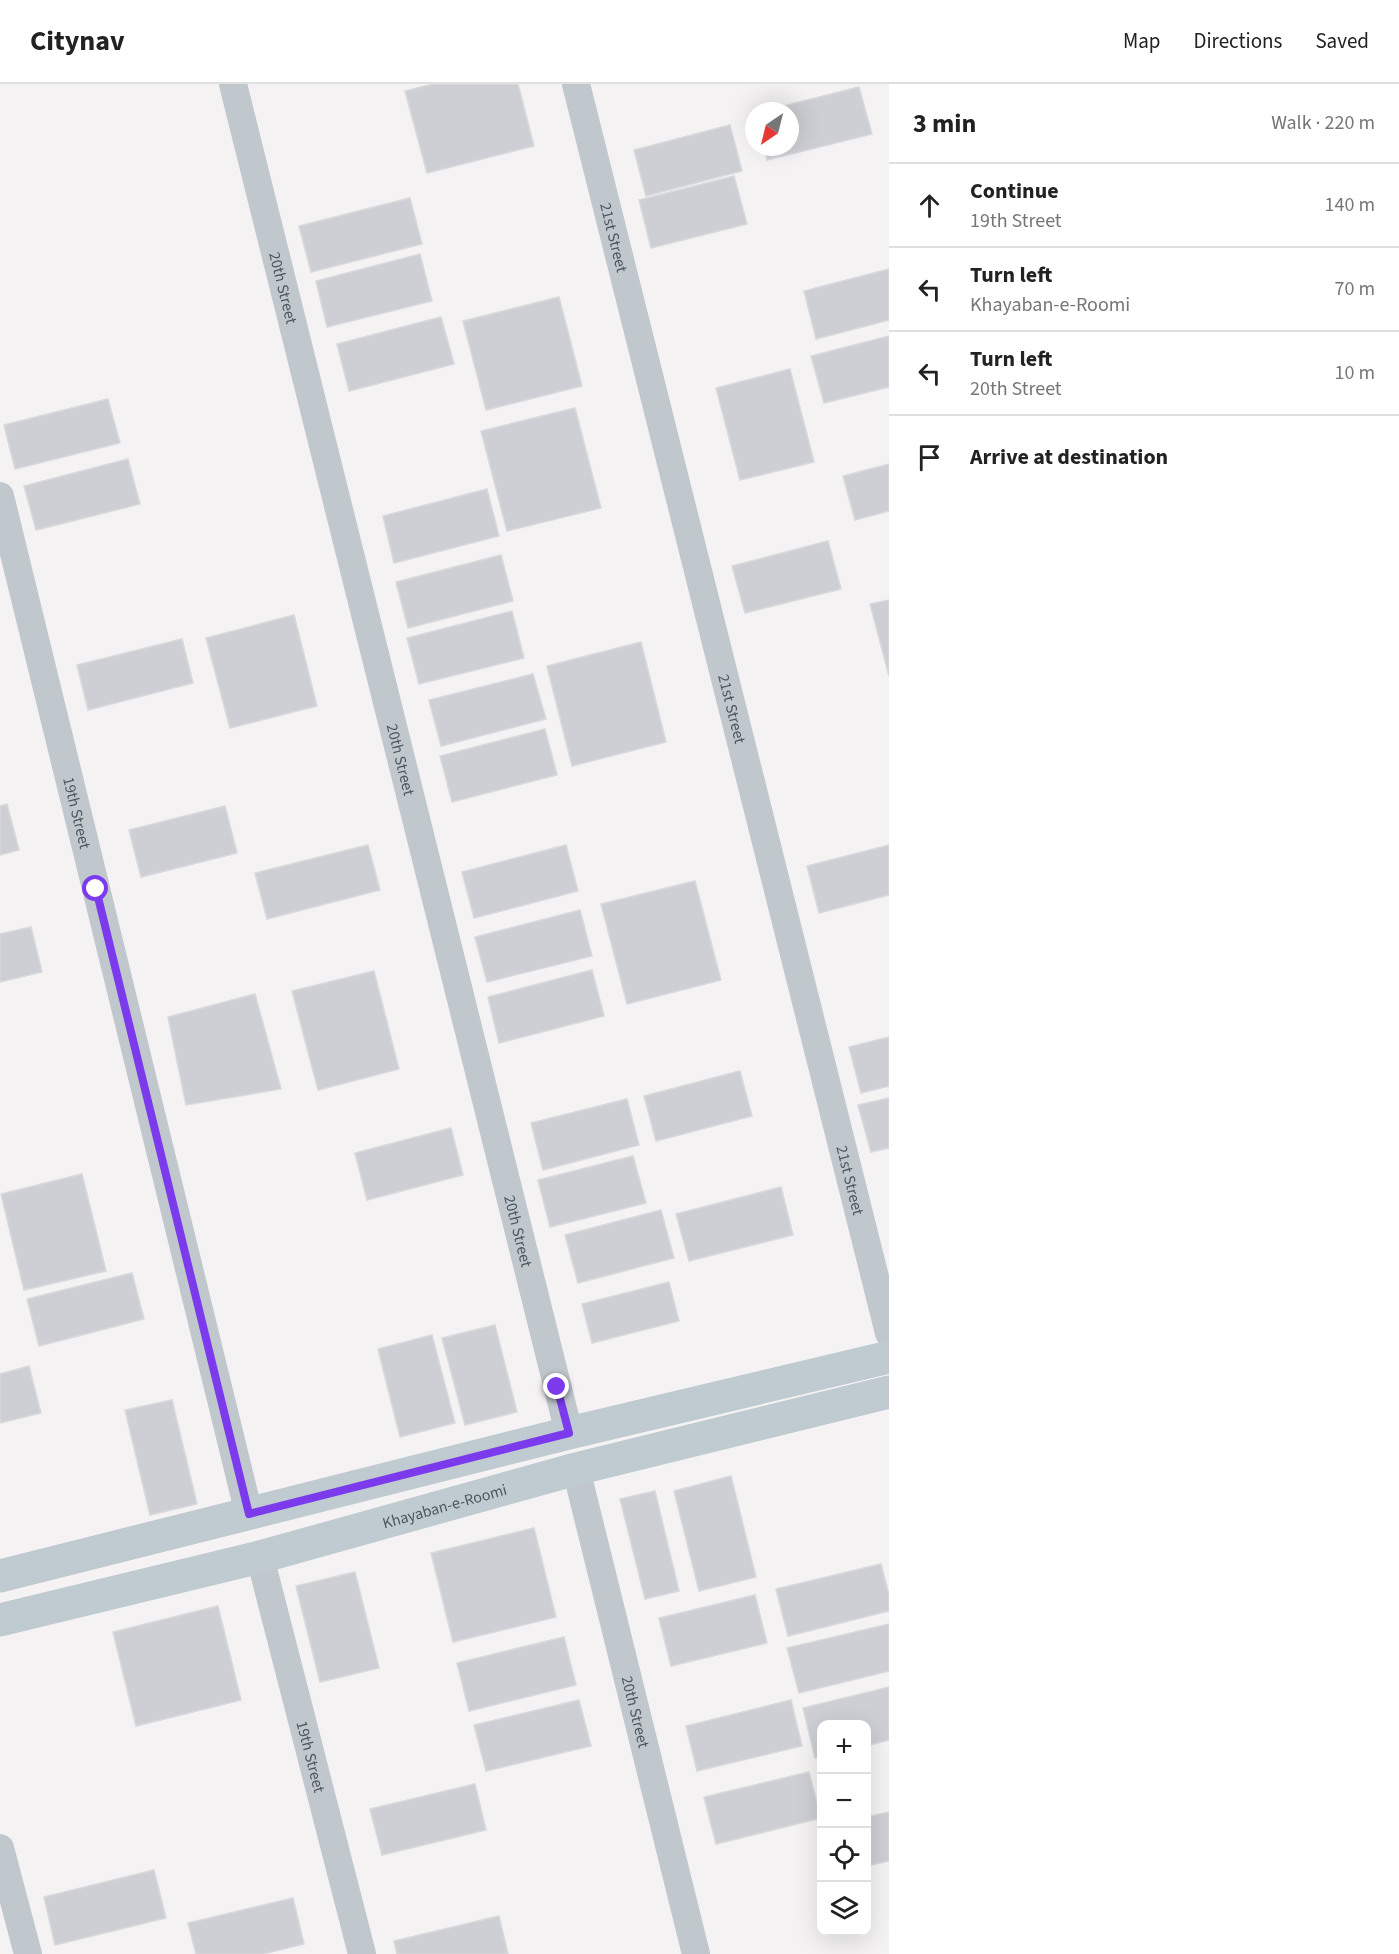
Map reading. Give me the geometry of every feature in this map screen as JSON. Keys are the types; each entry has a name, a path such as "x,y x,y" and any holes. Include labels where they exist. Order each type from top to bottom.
{"street":[{"name":"20th Street","path":"233,84 569,1433"},
{"name":"21st Street","path":"576,84 889,1333"},
{"name":"19th Street","path":"0,496 249,1514"},
{"path":"0,1576 569,1433 889,1357"},
{"name":"Khayaban-e-Roomi","path":"0,1620 260,1557 576,1469 889,1392"},
{"name":"20th Street","path":"576,1469 696,1954"},
{"name":"19th Street","path":"260,1557 362,1954"},
{"path":"0,1848 28,1954"}],"building":[{"path":"433,84 518,84 534,146 427,173 405,91"},
{"path":"859,87 872,134 799,152 799,102"},
{"path":"730,125 742,171 646,196 634,150"},
{"path":"766,156 783,156 767,160"},
{"path":"734,176 747,224 651,248 639,200"},
{"path":"410,198 422,244 311,272 299,226"},
{"path":"420,254 432,301 327,327 316,281"},
{"path":"889,269 889,320 816,339 804,291"},
{"path":"559,297 582,386 486,410 463,321"},
{"path":"441,317 454,364 349,391 337,344"},
{"path":"889,336 889,387 824,403 811,356"},
{"path":"790,369 814,462 740,480 716,388"},
{"path":"108,399 120,443 15,469 4,425"},
{"path":"575,408 601,508 507,531 481,431"},
{"path":"128,459 140,504 36,530 24,486"},
{"path":"889,464 889,511 855,520 843,476"},
{"path":"487,489 499,536 394,563 383,516"},
{"path":"828,541 841,589 745,613 732,566"},
{"path":"501,555 513,601 408,628 396,582"},
{"path":"889,600 889,676 870,604"},
{"path":"512,611 524,658 419,684 407,638"},
{"path":"294,615 317,706 230,728 206,638"},
{"path":"182,639 193,683 88,710 77,665"},
{"path":"641,642 666,742 572,766 547,666"},
{"path":"533,674 546,719 441,746 429,700"},
{"path":"545,729 557,775 452,802 440,756"},
{"path":"7,804 19,850 0,855 0,806"},
{"path":"225,806 237,853 141,877 129,830"},
{"path":"368,845 380,890 267,919 255,873"},
{"path":"566,845 578,891 474,918 462,872"},
{"path":"889,845 889,895 819,913 807,866"},
{"path":"695,881 721,980 627,1004 601,904"},
{"path":"580,910 592,956 487,982 475,937"},
{"path":"31,927 42,972 0,982 0,934"},
{"path":"592,970 604,1016 499,1043 488,997"},
{"path":"374,971 399,1069 318,1090 292,991"},
{"path":"255,994 281,1089 186,1105 168,1017"},
{"path":"889,1037 889,1086 861,1093 849,1047"},
{"path":"740,1071 752,1116 656,1141 644,1096"},
{"path":"889,1098 889,1148 871,1152 858,1105"},
{"path":"627,1099 639,1145 543,1170 531,1123"},
{"path":"451,1128 463,1175 367,1200 355,1153"},
{"path":"633,1156 646,1203 550,1227 538,1180"},
{"path":"82,1174 106,1271 24,1290 1,1194"},
{"path":"781,1187 793,1235 689,1261 676,1214"},
{"path":"661,1210 674,1258 578,1283 565,1235"},
{"path":"132,1273 144,1319 39,1346 27,1299"},
{"path":"669,1282 679,1321 592,1343 582,1304"},
{"path":"495,1325 517,1412 465,1425 442,1338"},
{"path":"432,1335 455,1423 400,1437 378,1349"},
{"path":"29,1366 41,1413 0,1423 0,1374"},
{"path":"172,1400 197,1504 150,1515 125,1410"},
{"path":"731,1476 756,1577 699,1591 674,1491"},
{"path":"655,1491 679,1591 645,1599 620,1499"},
{"path":"534,1528 556,1617 453,1642 431,1553"},
{"path":"881,1564 889,1595 889,1611 788,1636 776,1589"},
{"path":"355,1572 379,1668 320,1682 296,1586"},
{"path":"755,1595 767,1643 671,1666 659,1618"},
{"path":"218,1606 241,1700 136,1726 113,1632"},
{"path":"889,1624 889,1671 799,1693 787,1648"},
{"path":"564,1637 576,1685 469,1711 457,1663"},
{"path":"889,1687 889,1740 871,1745 871,1720 817,1720 817,1758 815,1758 803,1708"},
{"path":"579,1700 591,1746 486,1771 474,1725"},
{"path":"791,1700 802,1746 697,1771 686,1726"},
{"path":"809,1772 817,1803 817,1819 716,1844 704,1797"},
{"path":"475,1784 486,1830 382,1855 370,1809"},
{"path":"889,1812 889,1861 871,1865 871,1828 871,1816"},
{"path":"154,1870 166,1918 55,1945 44,1897"},
{"path":"293,1898 304,1944 263,1954 196,1954 188,1923"},
{"path":"499,1916 508,1954 397,1954 394,1941"}],"route":[{"path":"96,889 249,1514 569,1433 557,1387"}]}
